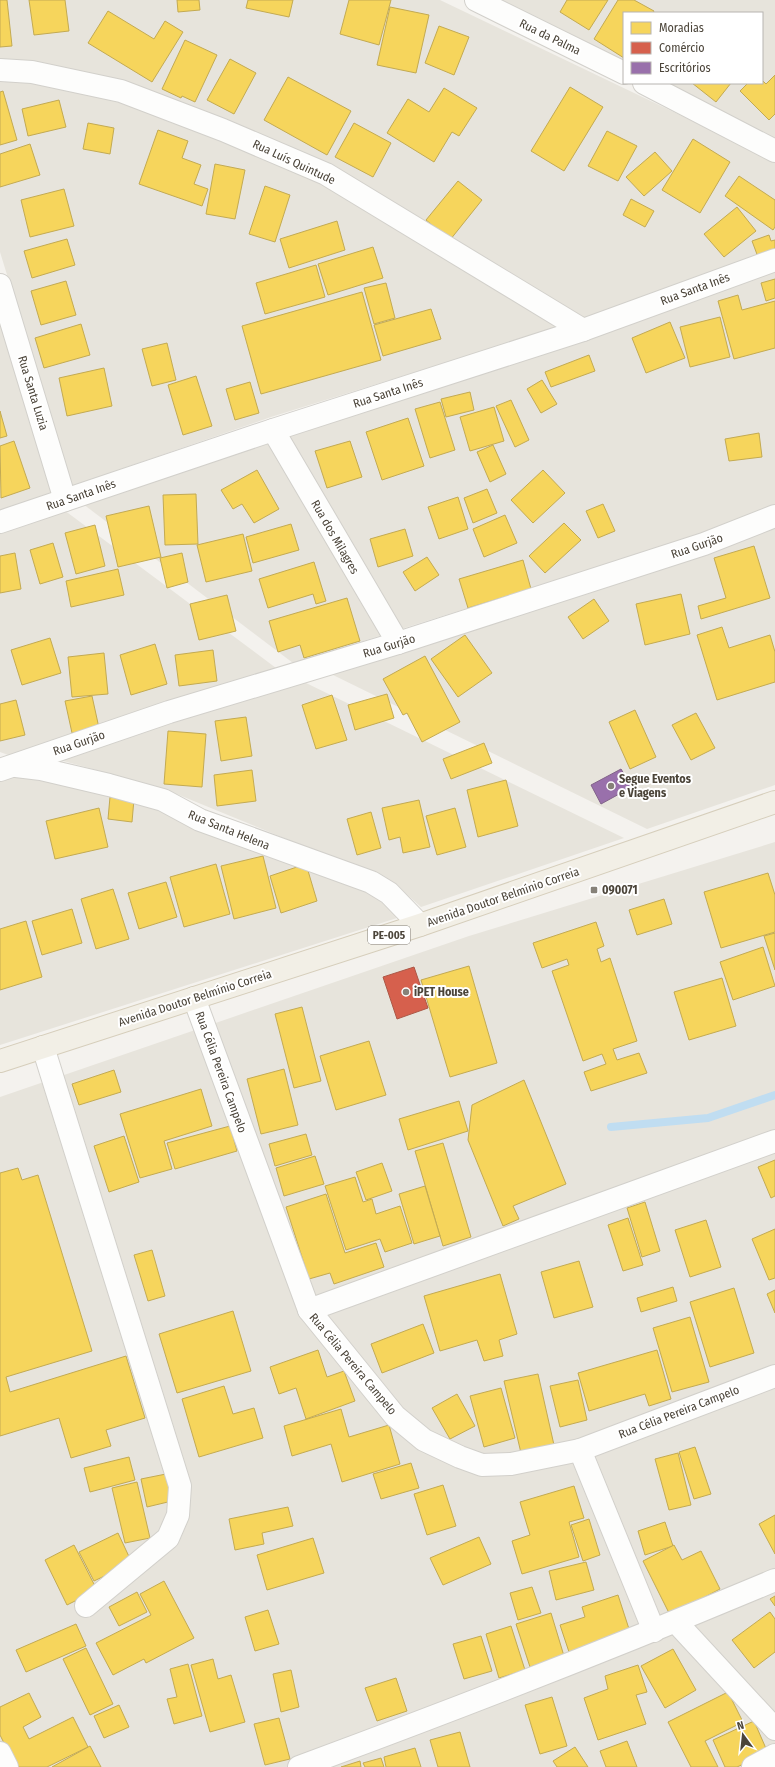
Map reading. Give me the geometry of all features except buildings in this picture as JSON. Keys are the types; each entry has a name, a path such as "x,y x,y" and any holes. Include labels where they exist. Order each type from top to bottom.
{"main road":[{"name":"Avenida Doutor Belmínio Correia","path":"0,1061 420,925 775,802"}],"street":[{"name":"Rua da Palma","path":"476,0 623,73"},
{"name":"Rua Luís Quintude","path":"0,70 32,72 121,92 223,130 326,174 583,330"},
{"path":"646,84 775,151"},
{"name":"Rua Santa Inês","path":"0,522 273,430 583,330 775,260"},
{"name":"Rua Santa Luzia","path":"0,285 65,500"},
{"name":"Rua dos Milagres","path":"273,430 398,643"},
{"name":"Rua Gurjão","path":"4,766 169,712 398,643 704,544 775,516"},
{"name":"Rua Santa Helena","path":"4,766 41,769 163,800 200,820 372,882 389,893 420,925"},
{"name":"Rua Célia Pereira Campelo","path":"194,998 308,1310 395,1416 424,1440 460,1457 482,1464 510,1464 580,1450 775,1376"},
{"path":"43,1047 180,1486 178,1515 168,1538 86,1606"},
{"path":"308,1310 775,1142"},
{"path":"580,1450 654,1631"},
{"path":"299,1767 654,1631 775,1580"},
{"path":"676,1622 775,1729"},
{"path":"0,1753 7,1767"},
{"path":"753,1767 775,1754"}],"shaded area":[{"path":"0,0 440,0 755,151 775,163 775,249 585,320 332,166 0,60"},
{"path":"496,0 775,0 775,142 665,84 763,84 763,12 623,12 623,63"},
{"path":"0,80 34,82 120,102 172,123 192,128 323,184 560,327 271,417 72,486 0,252"},
{"path":"775,269 775,505 703,534 293,663 83,504"},
{"path":"0,319 54,492 0,511"},
{"path":"64,510 280,671 11,756 0,752 0,532"},
{"path":"775,527 775,785 647,829 331,674"},
{"path":"304,682 624,838 421,907 394,883 162,788 56,759"},
{"path":"14,775 98,793 159,810 190,826 385,899 397,918 0,1045 0,780"},
{"path":"775,842 775,1767 0,1767 0,1097 469,936"}],"waterway":[{"path":"611,1127 708,1118 775,1095"}],"place":[{"name":"Segue Eventos e Viagens","path":"611,786"},
{"name":"090071","path":"594,890"},
{"name":"iPET House","path":"406,992"}]}
